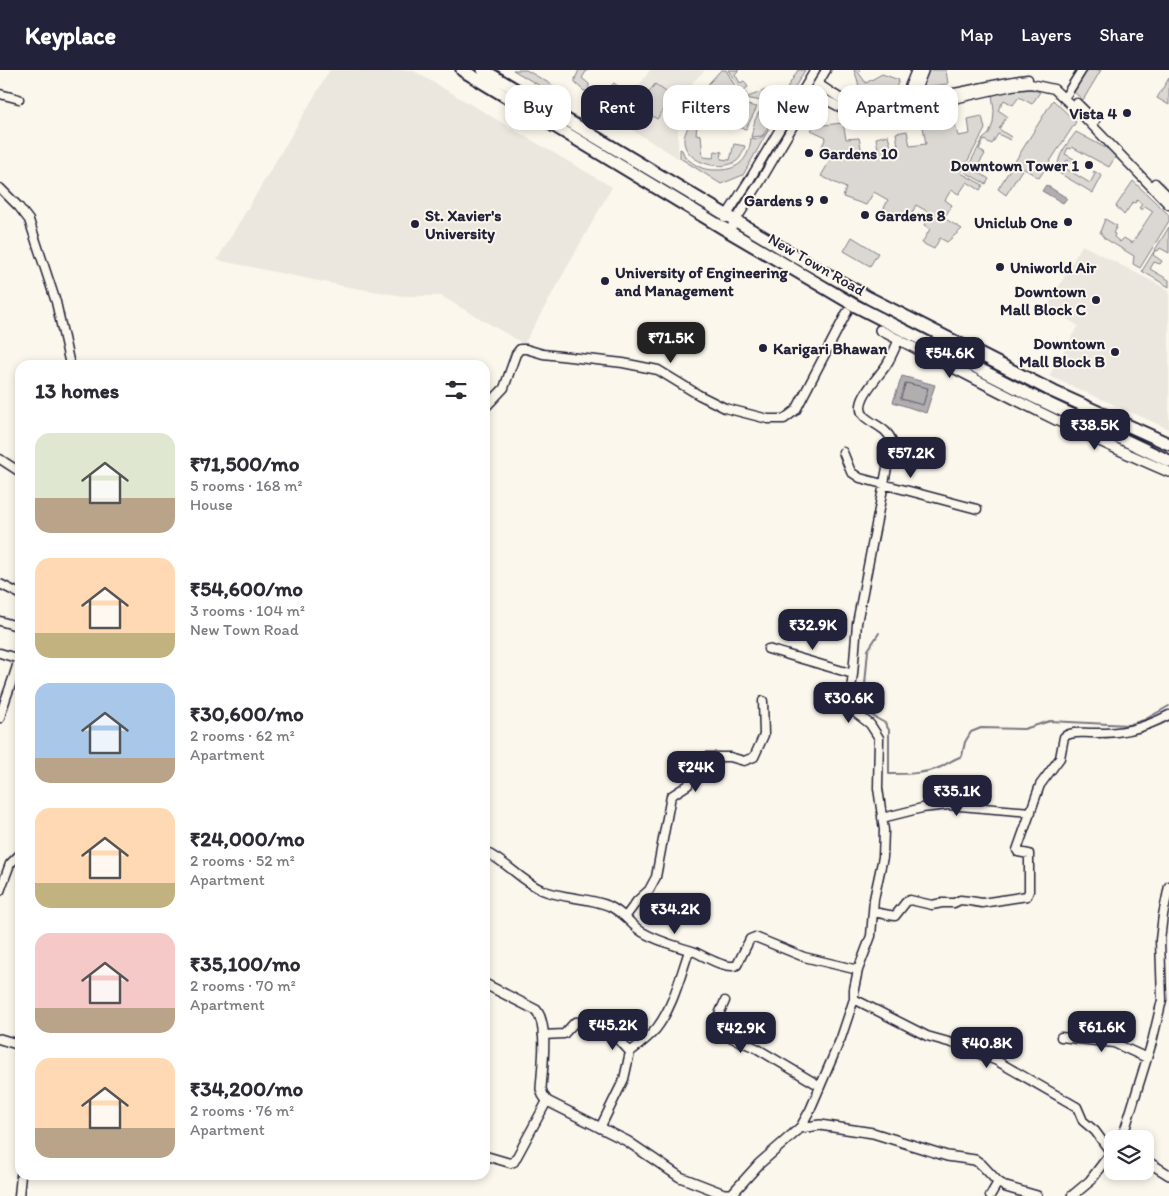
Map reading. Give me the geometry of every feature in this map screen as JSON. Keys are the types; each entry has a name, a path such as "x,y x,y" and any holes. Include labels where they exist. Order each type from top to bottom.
{"main road":[{"name":"New Town Road","path":"462,70 724,228 863,309 1036,398 1169,460"},
{"name":"New Town Road","path":"483,70 554,108 800,259 869,298 949,334 1054,392 1169,444"}],"street":[{"path":"731,217 750,179 814,70"},
{"path":"826,70 818,84 838,96"},
{"path":"915,85 916,70"},
{"path":"918,85 924,70"},
{"path":"1067,94 1082,70"},
{"path":"958,92 1032,78 1057,85 1169,197"},
{"path":"958,99 1031,84 1054,89 1084,117 1169,205"},
{"path":"0,94 19,99"},
{"path":"724,228 788,130"},
{"path":"0,188 19,206 29,220 56,302 69,360"},
{"path":"490,403 504,388 516,354 520,349 526,349 543,354 623,363 658,370 699,395 725,408 768,419 784,419 796,410 847,312"},
{"path":"880,330 1135,458 1169,472"},
{"path":"490,987 536,1010 541,1016 544,1034 541,1089 542,1095 547,1101 627,1141 680,1177 724,1194 732,1195 759,1164 800,1128 810,1110 841,1038 854,999 858,970 869,943 875,892 884,845 878,788 879,738 870,724 858,716 850,707 850,696 857,623 892,449 891,436 864,416 860,412 860,406 866,391 891,358 899,340"},
{"path":"843,452 851,472 860,478 977,508"},
{"path":"0,459 15,469"},
{"path":"0,584 15,592"},
{"path":"0,621 15,626"},
{"path":"768,648 853,674"},
{"path":"0,652 15,655"},
{"path":"0,718 15,675"},
{"path":"626,916 637,901 649,890 656,877 671,796 688,785 700,762 706,757 730,757 744,761 754,757 764,735 763,701"},
{"path":"873,912 895,916 906,902 910,900 932,905 954,903 960,900 970,900 978,904 1027,896 1029,891 1029,854 1018,852 1017,850 1040,785 1060,758 1063,740 1067,734 1126,732 1169,715"},
{"path":"882,818 922,808 948,805 1031,812"},
{"path":"490,855 543,890 602,904 626,916 644,933 664,943 728,967 738,965 750,940 755,937 804,956 858,970"},
{"path":"0,891 10,864 15,859"},
{"path":"1125,1130 1166,1001 1160,940 1162,915 1169,886"},
{"path":"600,1128 624,1079 630,1052 650,1034 669,1008 689,951"},
{"path":"854,999 927,1036 952,1043 997,1061 1077,1107 1083,1122 1094,1130 1104,1143"},
{"path":"725,1001 713,1030 756,1048 820,1086"},
{"path":"544,1034 564,1034 574,1023 581,1022 608,1030 630,1052"},
{"path":"1061,1036 1114,1043 1147,1058"},
{"path":"0,1039 15,1043"},
{"path":"490,1157 510,1163 514,1162 547,1101"},
{"path":"800,1128 820,1125 872,1133 947,1156 975,1160 998,1182 1014,1191 1036,1196"},
{"path":"1072,1196 1090,1181 1104,1163"},
{"path":"1154,1166 1169,1175"},
{"path":"19,1196 21,1180"},
{"path":"990,1196 998,1182"}],"shaded area":[{"name":"St. Xavier's University","path":"330,70 412,70 505,124 505,130 515,130 612,187 524,344 441,296 403,296 343,286 217,260"},
{"path":"513,70 526,70 552,85 538,85"},
{"path":"579,70 587,70 582,78 589,85 581,85 581,88 575,83"},
{"path":"650,70 705,70 692,83 695,85 663,85 663,130 678,130 678,158 632,130 653,130 653,85 640,85"},
{"path":"721,70 726,70 734,85 707,85"},
{"path":"728,70 739,70 735,74 740,83 744,81 747,85 738,85"},
{"path":"798,70 805,70 796,85 789,85"},
{"path":"854,70 860,70 858,72 866,83 882,74 899,80 896,85 858,85"},
{"path":"928,70 946,70 948,84 923,85"},
{"path":"1087,70 1101,70 1083,100 1074,92"},
{"path":"1169,78 1169,105 1157,98"},
{"path":"655,84 663,90 663,111 657,119 653,116 653,87"},
{"path":"1030,89 1040,92 1032,104 1019,97 1013,105 1004,100 998,110 1007,116 999,129 1011,137 1010,140 998,134 992,144 984,140 979,149 985,154 975,170 989,179 986,184 965,172 983,139 989,134 993,123 992,93"},
{"path":"759,93 759,101 749,99 749,97"},
{"path":"1053,100 1076,122 1039,178 1023,168 1006,195 998,189"},
{"path":"749,105 757,107 749,123"},
{"path":"759,112 759,130 766,130 762,136 751,137"},
{"path":"982,116 985,129 961,173 983,185 980,190 967,182 959,194 951,190 945,200 952,205 944,218 962,229 947,242 940,238 934,249 922,243 930,229 924,225 930,213 916,205 909,219 900,213 894,221 881,214 888,200 874,192 866,205 843,197 846,188 821,176 833,155 821,149 826,137 811,130 828,130 828,125 838,124 838,130 844,130 846,139 859,138 863,157 879,154 876,138 888,135 891,147 898,146 896,133 907,131 910,146 926,144 924,130 956,130 958,136 970,134 968,119"},
{"path":"687,130 696,130 696,134 701,135 703,157 713,158 715,151 722,152 721,159 730,160 734,144 745,146 737,161 728,165 711,165 702,162 689,153 685,146 684,138"},
{"path":"768,130 743,175 721,184 680,158 680,149 685,157 702,168 718,170 732,168 742,162 748,151 751,138 760,138"},
{"path":"1076,132 1117,154 1109,167 1072,147 1071,149 1068,148 1065,154 1076,160 1074,163 1067,160 1063,167 1090,183 1095,174 1093,173 1094,171 1102,176 1093,193 1059,173 1058,162 1060,156"},
{"path":"1133,181 1169,215 1169,221 1140,268 1133,264 1134,256 1104,238 1100,232 1105,219 1117,226 1113,233 1115,234 1114,237 1120,242 1124,238 1132,243 1153,211 1145,206 1142,210 1139,208 1142,204 1137,200 1135,203 1133,202 1124,215 1116,206"},
{"path":"1169,227 1169,253 1160,248 1158,251 1155,250 1153,255 1162,261 1160,264 1154,262 1150,269 1169,280 1169,287 1142,271"},
{"path":"852,237 878,253 870,266 844,251"},
{"path":"1082,245 1169,290 1169,429 1049,376 1078,326 1048,306"}],"water":[{"path":"1046,185 1067,198 1063,203 1042,191"},
{"path":"902,376 935,385 926,413 893,402"}],"waterway":[{"path":"879,633 868,650 863,708 867,713 885,723 889,730 889,774 909,774 941,767 962,756 965,742 971,732 981,728 1024,729 1050,721 1128,725 1144,720 1169,706"}],"place":[{"name":"Vista 4","path":"1127,113"},
{"name":"Gardens 10","path":"809,153"},
{"name":"Downtown Tower 1","path":"1089,165"},
{"name":"Gardens 9","path":"824,200"},
{"name":"Gardens 8","path":"865,215"},
{"name":"Uniclub One","path":"1068,222"},
{"name":"St. Xavier's University","path":"415,224"},
{"name":"Uniworld Air","path":"1000,267"},
{"name":"University of Engineering and Management","path":"605,281"},
{"name":"Downtown Mall Block C","path":"1096,300"},
{"name":"Karigari Bhawan","path":"763,348"},
{"name":"Downtown Mall Block B","path":"1115,352"}]}
